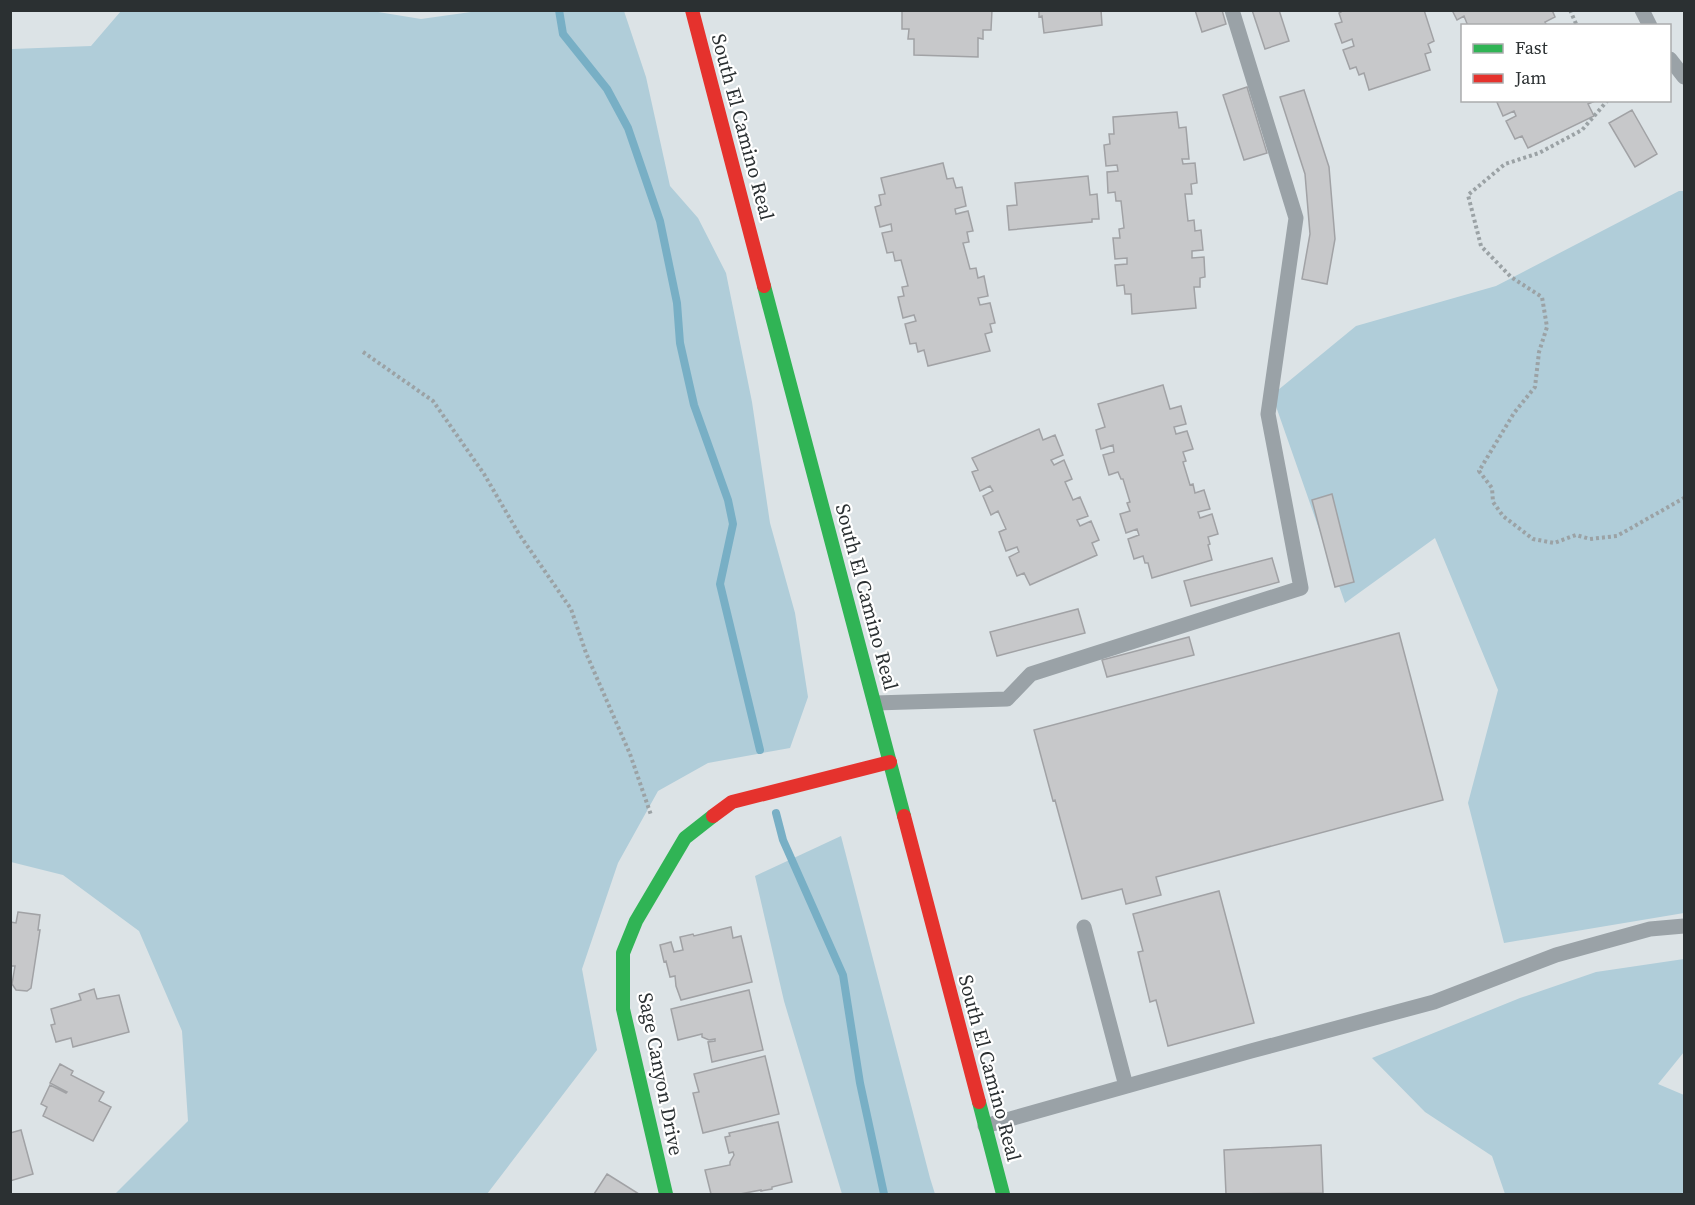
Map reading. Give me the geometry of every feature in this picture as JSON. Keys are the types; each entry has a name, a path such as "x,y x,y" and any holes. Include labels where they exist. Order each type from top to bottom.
{"main road":[{"name":"South El Camino Real","path":"692,10 1003,1194"},
{"name":"Sage Canyon Drive","path":"666,1194 623,1009 623,953 636,921 685,838 732,802 890,762"}],"lane":[{"path":"875,703 1007,699 1031,674 1301,588 1268,414 1296,218 1232,10"},
{"path":"1642,10 1649,24"},
{"path":"1671,60 1684,77"},
{"path":"985,1126 1434,1002 1556,955 1650,929 1684,926"},
{"path":"1084,927 1126,1086"}],"path":[{"path":"1570,10 1576,24"},
{"path":"1606,102 1582,130 1539,153 1505,164 1468,195 1481,246 1511,277 1542,297 1547,327 1539,352 1535,387 1514,413 1479,471 1492,488 1493,502 1503,516 1533,539 1554,543 1576,535 1590,539 1617,536 1684,498"},
{"path":"363,352 432,401 484,474 519,534 571,609 586,653 630,754 651,815"}],"shaded area":[{"path":"121,11 372,11 421,19 478,11 624,11 646,77 670,186 698,218 726,273 752,402 770,523 795,613 808,697 790,748 708,763 658,791 618,863 582,969 597,1050 487,1194 115,1194 188,1121 182,1031 139,931 63,875 11,862 11,42 12,49 91,46"},
{"path":"1679,191 1684,191 1684,913 1504,943 1468,803 1498,690 1435,538 1345,603 1272,395 1356,326 1496,286"},
{"path":"841,836 935,1194 842,1194 784,1001 755,876"},
{"path":"1684,959 1684,1052 1658,1084 1684,1095 1684,1194 1505,1194 1492,1156 1425,1112 1372,1058 1520,998 1596,972"}],"building":[{"path":"902,10 992,10 991,30 983,30 983,39 978,38 978,57 914,55 914,39 908,39 909,29 902,29"},
{"path":"1039,10 1101,10 1102,25 1044,33"},
{"path":"1195,10 1222,10 1226,24 1202,32"},
{"path":"1252,10 1279,10 1289,41 1265,49"},
{"path":"1344,10 1424,10 1434,41 1428,44 1431,52 1425,54 1430,70 1369,90 1364,73 1359,75 1356,67 1350,69 1343,50 1354,46 1352,39 1342,43 1335,24 1342,22 1339,13"},
{"path":"1452,10 1552,10 1555,17 1545,22 1546,24 1467,24 1464,16 1457,20"},
{"path":"1247,87 1267,153 1244,160 1223,95"},
{"path":"1304,90 1329,167 1335,239 1327,284 1302,279 1310,234 1305,174 1280,97"},
{"path":"1497,102 1593,102 1588,104 1594,116 1528,148 1522,136 1515,139 1506,121 1516,116 1514,111 1503,116"},
{"path":"1632,110 1657,154 1635,167 1609,123"},
{"path":"1177,112 1179,128 1186,127 1189,159 1182,159 1183,164 1195,163 1197,183 1191,184 1192,194 1185,194 1188,221 1194,220 1195,231 1201,230 1203,250 1192,251 1192,258 1204,257 1205,277 1200,278 1200,287 1194,287 1196,308 1132,314 1131,294 1125,294 1124,285 1117,286 1115,265 1127,264 1127,258 1115,259 1113,238 1120,238 1119,229 1124,228 1121,201 1116,201 1115,192 1108,193 1107,172 1118,171 1117,165 1106,166 1104,145 1110,144 1109,134 1114,134 1113,117"},
{"path":"943,163 947,179 953,178 956,188 962,187 966,206 955,209 956,214 968,211 973,231 967,232 969,242 963,243 970,269 976,268 978,278 984,276 988,296 978,298 980,305 990,303 995,323 990,324 992,332 985,334 990,351 928,366 924,350 918,352 916,343 910,344 905,324 916,321 914,315 903,318 898,297 904,296 902,287 908,286 901,260 895,261 893,252 887,253 882,233 892,231 891,224 880,227 875,207 881,205 879,195 885,194 881,178"},
{"path":"1088,176 1090,195 1097,194 1099,219 1092,219 1092,222 1009,230 1007,206 1017,205 1015,183"},
{"path":"1163,385 1170,409 1181,406 1186,424 1174,427 1176,434 1187,431 1193,449 1183,452 1186,461 1183,462 1190,485 1193,484 1195,493 1204,490 1210,509 1198,512 1200,518 1212,514 1218,534 1208,537 1212,560 1152,578 1148,563 1145,563 1143,556 1134,559 1128,539 1139,535 1137,529 1126,533 1120,514 1130,511 1127,503 1130,502 1123,479 1118,472 1109,475 1103,455 1114,452 1113,445 1101,449 1096,430 1105,427 1098,404"},
{"path":"1039,429 1043,440 1055,435 1063,455 1051,460 1054,465 1064,460 1072,479 1065,482 1073,500 1080,497 1088,516 1077,520 1080,526 1091,521 1099,540 1092,543 1097,555 1030,585 1024,573 1017,576 1009,557 1019,552 1017,547 1006,551 999,532 1006,529 998,511 991,515 983,496 993,491 990,486 980,491 972,472 978,470 972,458"},
{"path":"1332,494 1354,582 1335,587 1312,500"},
{"path":"1272,558 1279,582 1191,606 1184,581"},
{"path":"1078,609 1085,633 997,656 990,632"},
{"path":"1399,633 1443,800 1156,877 1161,895 1126,904 1122,889 1082,899 1034,730"},
{"path":"1189,637 1194,655 1107,677 1102,660"},
{"path":"1219,891 1254,1023 1168,1046 1156,1000 1150,1002 1138,952 1143,951 1133,914"},
{"path":"18,912 40,915 38,930 40,930 31,988 27,991 16,990 12,984 15,966 11,966 10,971 10,922 16,923"},
{"path":"731,927 733,938 741,936 752,982 681,1000 675,976 670,977 660,945 671,942 674,952 683,950 680,937"},
{"path":"94,989 97,999 119,995 129,1032 73,1047 71,1038 56,1042 51,1025 55,1024 51,1009 81,1000 79,994"},
{"path":"749,990 763,1050 712,1062 708,1042 715,1041 715,1039 709,1040 702,1037 702,1034 678,1040 671,1009"},
{"path":"765,1056 779,1114 703,1133 693,1093 699,1092 694,1074"},
{"path":"60,1064 73,1071 71,1075 104,1092 99,1101 111,1107 93,1141 43,1116 47,1107 41,1104 50,1085 67,1092 50,1083"},
{"path":"778,1122 792,1182 761,1191 711,1194 705,1170 730,1165 734,1155 733,1152 729,1153 725,1137 730,1136 729,1133"},
{"path":"21,1130 33,1174 10,1181 10,1133"},
{"path":"1321,1145 1323,1193 1226,1194 1224,1150"},
{"path":"607,1174 639,1194 594,1194"}],"waterway":[{"path":"559,10 563,34 607,89 628,128 660,221 677,303 680,343 694,405 728,500 733,524 720,584 760,750"},
{"path":"776,813 783,840 843,975 860,1083 884,1194"}],"traffic: fast":[{"path":"764,286 904,816"},
{"path":"666,1194 623,1009 623,953 636,921 685,838 713,816"},
{"path":"979,1102 1003,1194"}],"traffic: jam":[{"path":"692,10 764,286"},
{"path":"713,816 732,802 890,762"},
{"path":"904,816 979,1102"}]}
